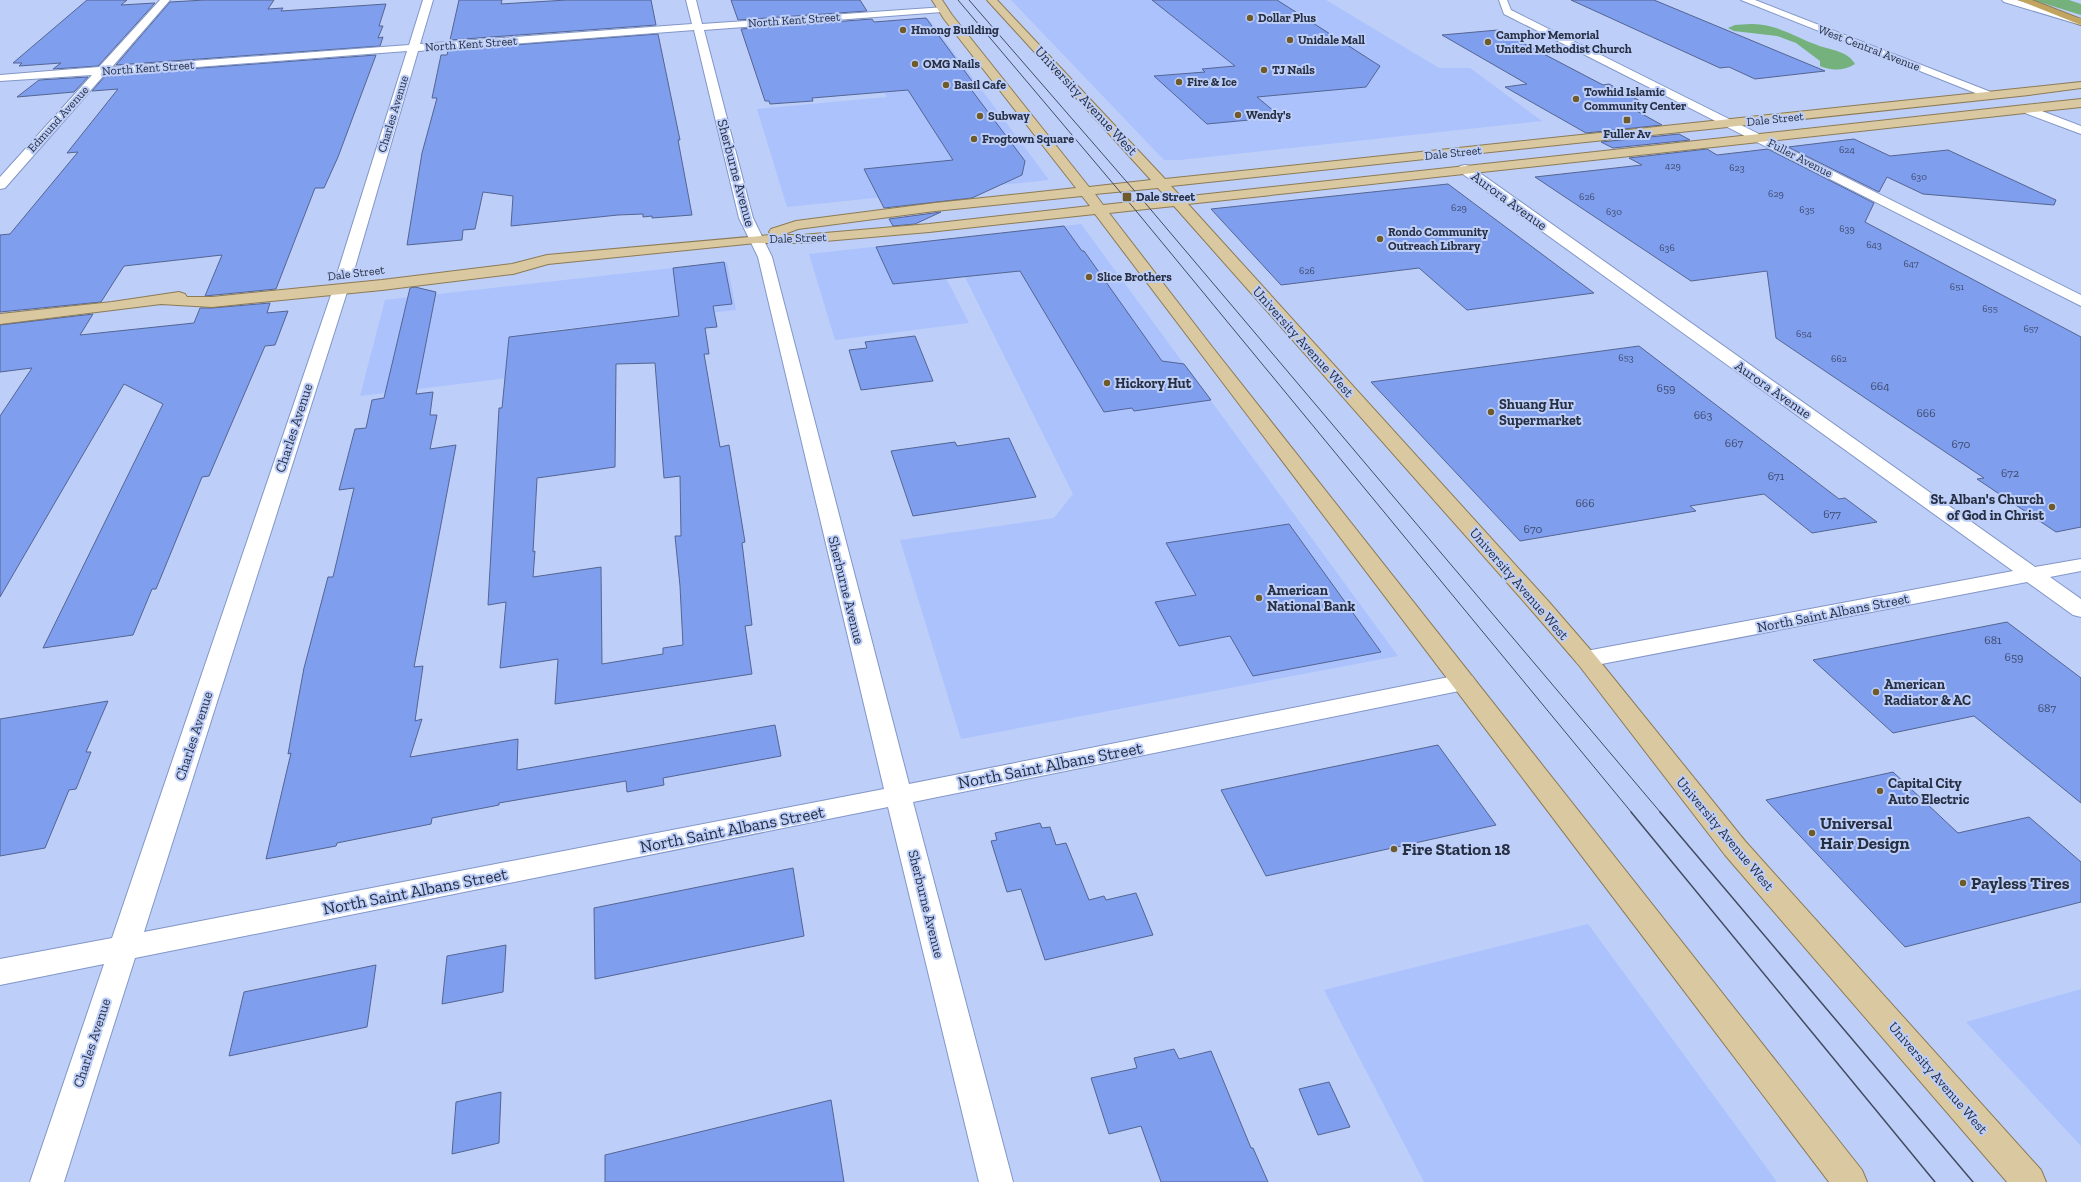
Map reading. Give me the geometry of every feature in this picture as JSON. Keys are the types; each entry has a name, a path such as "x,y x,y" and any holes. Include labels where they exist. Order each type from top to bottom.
{"highway":[{"path":"2023,0 2081,22"}],"main road":[{"name":"University Avenue West","path":"992,0 1161,183 1541,607 1586,659 1734,848 2029,1182"},
{"path":"940,5 1850,1182"},
{"name":"Dale Street","path":"756,239 796,225 1085,191 1730,124 2081,85"},
{"name":"Dale Street","path":"0,319 166,301 212,302 348,279 513,269 547,260 756,239 802,239 922,229 1465,169 2029,110 2081,103"},
{"name":"Dale Street","path":"409,267 512,256 547,260"}],"street":[{"name":"Edmund Avenue","path":"0,184 165,0"},
{"name":"Charles Avenue","path":"47,1182 348,279 428,0"},
{"name":"Sherburne Avenue","path":"691,0 746,218 765,257 898,796 996,1182"},
{"name":"West Central Avenue","path":"1746,0 1992,96"},
{"path":"2006,0 2081,22"},
{"name":"Fuller Avenue","path":"1503,1 1507,12 1760,138 2081,301"},
{"name":"North Kent Street","path":"0,78 697,27 940,5"},
{"path":"2029,110 2081,130"},
{"name":"Aurora Avenue","path":"1465,169 2081,610"},
{"name":"North Saint Albans Street","path":"1586,659 2081,565"},
{"name":"North Saint Albans Street","path":"0,972 540,867 1464,682"}],"shaded area":[{"path":"1011,0 1326,0 1439,68 1470,68 1542,121 1180,160 1164,160"},
{"path":"928,18 1049,180 787,207 757,109 887,97 845,24"},
{"path":"1081,224 1398,656 961,739 900,540 1054,518 1073,494 946,239"},
{"path":"927,241 969,323 835,340 809,254"},
{"path":"727,262 736,310 545,331 540,374 360,396 385,300"},
{"path":"1588,924 1777,1182 1424,1182 1324,990"},
{"path":"2081,989 2081,1146 1966,1022"}],"green space":[{"path":"2033,0 2069,0 2081,4 2081,15"},
{"path":"1759,24 1785,31 1817,45 1848,56 1855,64 1842,69 1824,68 1820,66 1820,61 1796,43 1777,36 1734,31 1728,28 1735,25"}],"building":[{"path":"87,0 127,0 121,5 155,3 98,66 53,69 61,63 19,66 22,63 13,63"},
{"path":"205,0 274,0 268,9 283,8 281,11 386,4 379,26 383,26 378,38 383,37 380,46 116,65 170,2"},
{"path":"459,0 502,0 501,4 567,0 651,0 656,25 450,40"},
{"path":"731,0 860,0 867,11 738,20"},
{"name":"Unidale Mall","path":"1152,0 1277,0 1380,66 1366,87 1257,97 1281,117 1207,124 1154,76 1205,72 1202,69 1235,66"},
{"path":"1571,0 1654,0 1825,71 1755,79 1729,67 1720,68"},
{"path":"926,18 977,88 970,88 1025,161 1022,175 972,198 884,208 864,169 953,160 908,90 812,98 813,101 770,104 769,101 765,101 741,29 872,19 874,22"},
{"path":"1498,30 1603,85 1609,84 1640,101 1635,110 1662,125 1586,133 1505,87 1527,84 1442,35"},
{"path":"658,34 680,140 678,140 692,215 652,218 652,216 643,217 643,214 618,215 511,226 513,196 483,192 475,229 463,230 462,240 407,245 422,153 437,98 432,98 441,55 447,55 448,50"},
{"path":"376,55 338,157 324,188 315,188 276,289 205,296 222,255 124,266 101,302 0,312 0,235 10,234 78,152 67,153 118,89 92,91 106,75"},
{"path":"88,77 74,92 17,97 39,80"},
{"path":"1679,134 1690,140 1613,148 1601,142"},
{"path":"1854,139 1890,156 1948,150 2056,200 2054,205 1923,194 1887,177 1879,192 1788,147"},
{"path":"1707,149 1717,155 1768,149 1874,203 1865,222 2081,337 2081,527 2056,532 1977,479 1984,478 1776,338 1767,271 1691,281 1535,177 1642,165 1629,158"},
{"name":"Rondo Community Outreach Library","path":"1448,184 1594,293 1467,310 1419,268 1281,285 1211,209"},
{"path":"941,212 915,224 893,226 889,219"},
{"path":"1064,226 1082,251 1084,251 1162,361 1184,364 1211,400 1134,411 1132,408 1104,412 1020,271 893,284 876,247"},
{"path":"724,262 732,304 713,306 717,327 705,328 709,354 704,354 720,447 729,445 745,542 742,543 752,625 745,626 752,674 555,704 558,659 500,668 506,602 488,605 499,408 502,408 509,337 679,316 673,268","holes":["655,363 664,478 680,476 681,536 675,536 680,586 683,645 663,648 663,654 602,664 601,567 533,577 535,551 533,552 537,478 615,467 616,364"]},
{"path":"415,287 436,292 416,394 433,392 430,415 437,415 430,449 456,445 414,667 423,666 415,721 422,719 410,757 518,739 517,770 775,725 781,756 663,778 664,785 627,792 626,781 499,803 499,805 432,818 431,824 337,843 336,846 266,859 291,753 288,754 304,668 328,577 333,577 354,488 339,490 355,429 366,428 372,400 384,398 410,288"},
{"path":"270,303 267,313 288,311 275,345 265,346 209,476 202,477 156,589 152,589 133,635 43,648 163,404 124,384 0,597 0,416 32,368 0,372 0,325 93,314 80,335 194,323 200,308"},
{"path":"915,336 933,381 861,390 849,350 867,348 865,342"},
{"path":"1639,346 1839,499 1845,498 1877,522 1812,533 1764,494 1690,506 1696,511 1520,541 1371,382"},
{"path":"1009,438 1036,497 913,516 891,451 955,442 957,446"},
{"name":"American National Bank","path":"1289,524 1381,652 1253,676 1230,636 1179,646 1155,602 1196,595 1166,543"},
{"path":"2007,622 2081,678 2081,803 1974,716 1893,733 1813,660"},
{"path":"108,701 86,752 91,752 76,789 69,790 45,848 0,856 0,719"},
{"path":"1438,745 1496,825 1266,876 1221,790"},
{"name":"Payless Tires","path":"1893,772 1958,833 2029,817 2081,862 2081,902 1905,947 1766,800"},
{"path":"1040,823 1042,828 1050,827 1056,845 1066,843 1089,900 1104,896 1106,900 1136,893 1153,935 1045,960 1021,889 1007,892 991,841 997,840 995,833"},
{"path":"793,868 804,936 595,979 594,908"},
{"path":"506,945 503,992 442,1004 447,956"},
{"path":"376,965 367,1027 229,1056 244,992"},
{"path":"1174,1049 1179,1059 1211,1051 1251,1148 1253,1148 1268,1182 1161,1182 1141,1126 1109,1134 1091,1078 1137,1068 1134,1058"},
{"path":"1329,1082 1350,1127 1318,1135 1299,1089"},
{"path":"501,1092 499,1143 452,1154 456,1102"},
{"path":"831,1100 844,1182 605,1182 605,1155"}],"tram line":[{"path":"958,0 1132,206 1632,813"},
{"path":"969,0 1146,204 1661,813"},
{"path":"1631,812 1935,1182"},
{"path":"1660,812 1973,1182"}],"place":[{"name":"Dollar Plus","path":"1250,18"},
{"name":"Hmong Building","path":"903,30"},
{"name":"Unidale Mall","path":"1290,40"},
{"name":"Camphor Memorial United Methodist Church","path":"1488,42"},
{"name":"OMG Nails","path":"915,64"},
{"name":"TJ Nails","path":"1264,70"},
{"name":"Fire & Ice","path":"1179,82"},
{"name":"Basil Cafe","path":"946,85"},
{"name":"Towhid Islamic Community Center","path":"1576,99"},
{"name":"Wendy's","path":"1238,115"},
{"name":"Subway","path":"980,116"},
{"name":"Fuller Av","path":"1627,120"},
{"name":"Frogtown Square","path":"974,139"},
{"name":"Dale Street","path":"1127,197"},
{"name":"Rondo Community Outreach Library","path":"1380,239"},
{"name":"Slice Brothers","path":"1089,277"},
{"name":"Hickory Hut","path":"1107,383"},
{"name":"Shuang Hur Supermarket","path":"1491,412"},
{"name":"St. Alban's Church of God in Christ","path":"2052,507"},
{"name":"American National Bank","path":"1259,598"},
{"name":"American Radiator & AC","path":"1876,692"},
{"name":"Capital City Auto Electric","path":"1880,791"},
{"name":"Universal Hair Design","path":"1812,833"},
{"name":"Fire Station 18","path":"1394,849"},
{"name":"Payless Tires","path":"1963,883"}]}
